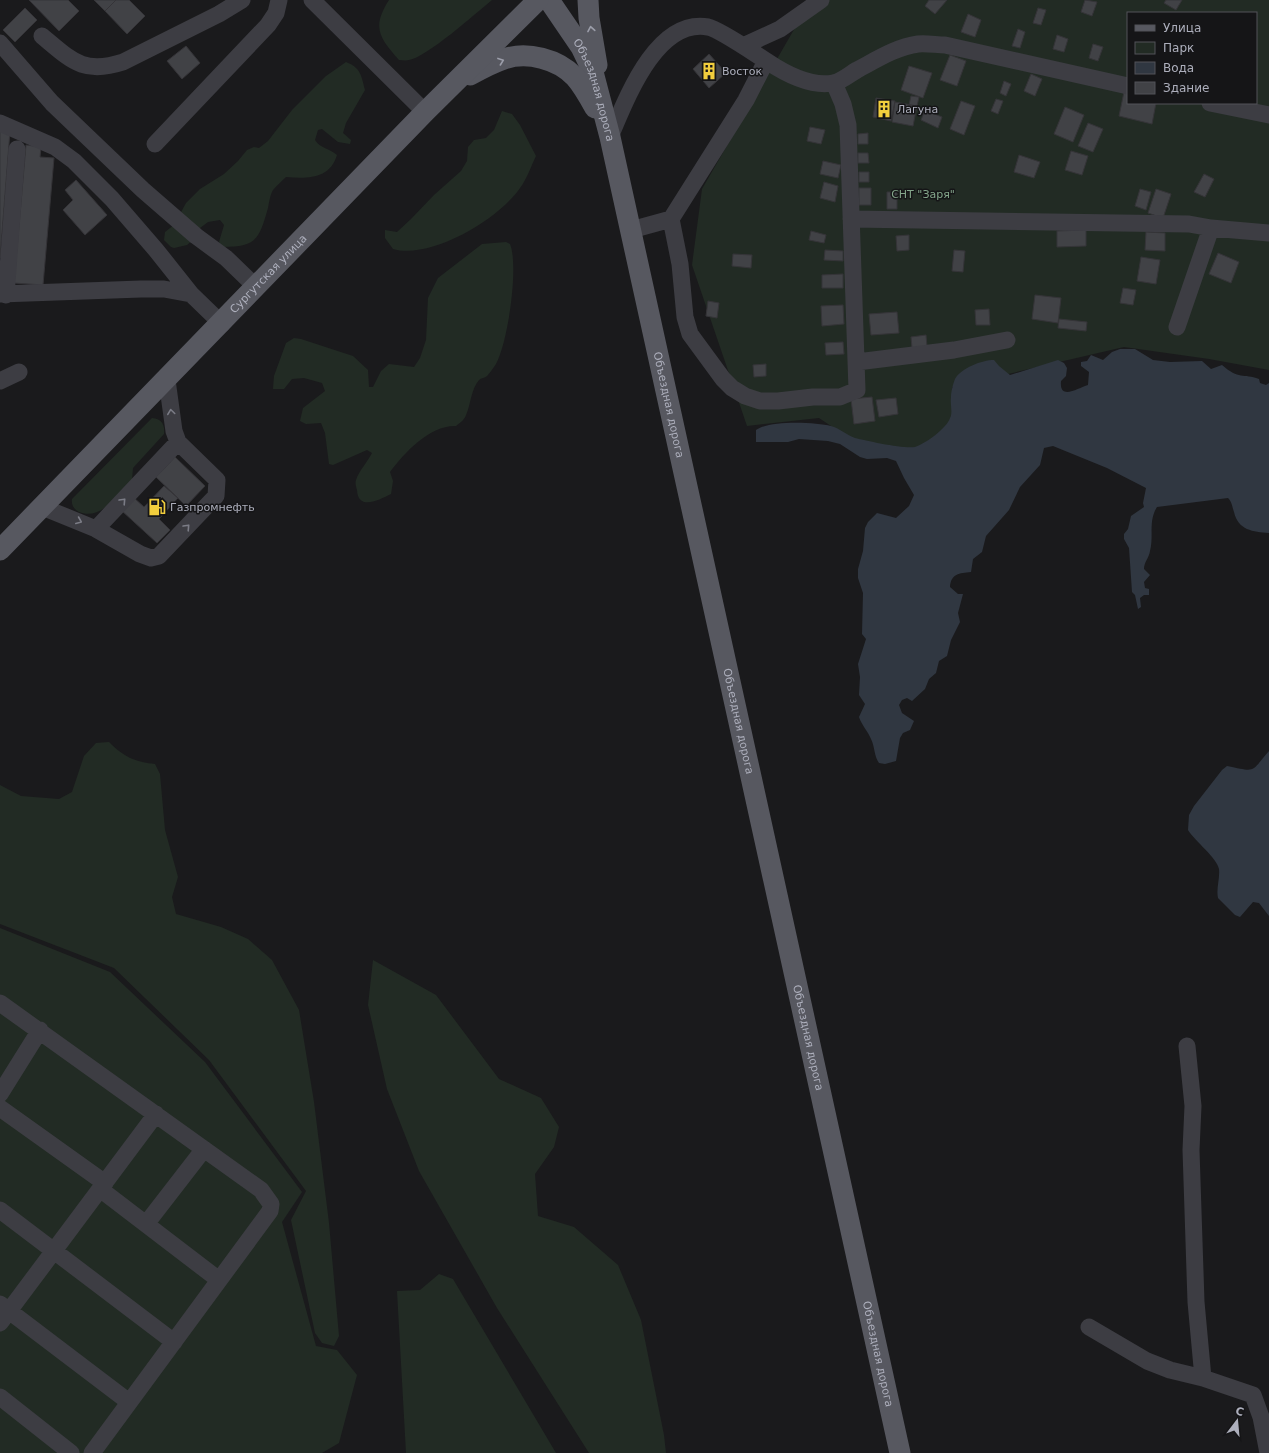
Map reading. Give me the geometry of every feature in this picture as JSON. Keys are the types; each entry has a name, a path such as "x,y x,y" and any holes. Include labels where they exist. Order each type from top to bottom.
{"main road":[{"name":"Сургутская улица","path":"0,550 222,324 425,112 538,0"},
{"name":"Объездная дорога","path":"549,0 568,26 592,72 610,137 900,1453"},
{"path":"588,0 589,18 610,137"},
{"path":"453,84 505,58 526,56 545,59 561,66 574,76 584,88 610,137"}],"lane":[{"path":"42,36 79,65 88,67 110,66 123,62 212,17 242,0"},
{"path":"155,144 268,25 276,13 279,0"},
{"path":"312,0 425,112"},
{"path":"743,46 780,29 821,0"},
{"path":"610,137 630,92 644,66 660,46 678,32 693,26 710,28 743,46 783,72 806,81 834,83 892,52 919,44 945,45 1127,86"},
{"path":"0,42 52,103 143,190 196,236 226,258 256,287"},
{"path":"631,230 671,219 746,100 766,61"},
{"path":"671,219 680,264 685,317 690,334 723,379 732,388 744,396 760,401 778,401 813,397 840,397 857,390 848,125 843,104 834,83"},
{"path":"1215,104 1269,115"},
{"path":"0,123 55,147 74,161 112,199 156,250 191,294 222,324"},
{"path":"18,149 3,294 164,289 191,294"},
{"path":"852,219 1189,224 1211,228 1269,233"},
{"path":"1177,327 1211,228"},
{"path":"857,362 954,350 1007,340"},
{"path":"0,381 18,372"},
{"path":"42,507 96,529 151,558 159,556 216,496 216,480 178,442 174,431 167,380"},
{"path":"96,529 178,442"},
{"path":"0,1003 40,1030 261,1190 271,1204 270,1211 92,1453"},
{"path":"0,1094 40,1030"},
{"path":"1187,1046 1193,1106 1191,1150 1196,1302 1203,1378"},
{"path":"0,1108 102,1186 146,1224 219,1280"},
{"path":"129,1402 3,1312 54,1251 156,1114"},
{"path":"146,1224 204,1149"},
{"path":"0,1210 174,1342"},
{"path":"1089,1327 1147,1361 1170,1370 1203,1378 1253,1394 1261,1417 1268,1453"},
{"path":"0,1397 71,1453"}],"green space":[{"path":"389,0 492,0 427,51 409,60 399,60 387,45 380,32 380,18"},
{"name":"СНТ \"Заря\"","path":"811,0 1269,0 1269,370 1209,359 1124,347 952,387 956,427 916,458 870,452 819,418 747,426 692,265 702,189"},
{"path":"346,62 358,70 365,90 346,123 343,133 351,140 350,144 338,142 322,129 318,130 315,140 317,143 337,155 334,163 329,169 317,176 302,178 286,177 273,190 262,228 254,240 249,243 233,247 222,247 219,242 224,225 220,220 208,222 200,228 194,239 187,245 174,248 171,247 164,240 165,232 174,225 186,203 200,189 224,174 247,150 254,147 259,148 268,141 292,110 326,76"},
{"path":"502,111 512,114 520,125 536,156 527,177 520,188 497,212 481,224 463,234 444,243 426,248 409,251 393,249 385,238 385,230 397,232 434,195 461,171 467,161 468,147 474,140 486,138 494,130"},
{"path":"506,242 510,244 512,255 513,286 505,339 496,364 487,376 480,379 476,384 468,411 462,421 456,426 446,427 428,435 411,448 396,464 390,472 393,481 391,494 370,502 361,500 358,496 356,481 359,473 372,453 367,450 333,465 329,464 325,433 321,423 306,424 300,421 303,408 325,391 322,383 304,378 292,379 284,389 273,389 274,376 286,343 294,338 301,339 353,356 368,370 369,387 373,387 381,371 389,364 414,367 420,358 426,340 428,298 438,278 482,244"},
{"path":"152,418 162,423 164,434 133,468 132,480 109,505 102,510 87,514 76,510 72,505 72,499"},
{"path":"109,742 130,758 141,762 155,764 160,774 165,830 178,877 172,897 176,914 221,927 248,939 272,960 299,1010 314,1102 329,1223 339,1336 334,1346 322,1343 315,1333 291,1220 306,1191 209,1060 114,968 0,924 0,785 21,796 59,799 72,792 84,756 96,743"},
{"path":"0,928 110,972 205,1062 302,1192 282,1222 316,1346 337,1350 357,1375 339,1443 322,1453 0,1453"},
{"path":"373,960 436,995 499,1079 541,1098 559,1127 554,1147 535,1174 538,1216 574,1227 618,1265 641,1320 664,1435 666,1453 589,1453 497,1308 419,1171 387,1089 368,1005"},
{"path":"439,1274 453,1279 556,1453 406,1453 397,1291 420,1290"}],"water":[{"path":"1120,349 1135,349 1153,360 1170,362 1202,361 1211,369 1222,365 1233,373 1254,377 1259,379 1260,383 1266,385 1269,383 1269,533 1252,531 1239,523 1228,498 1157,507 1154,512 1152,523 1149,556 1144,567 1150,575 1144,582 1145,588 1149,589 1149,595 1144,595 1140,598 1141,607 1138,609 1135,595 1132,592 1129,548 1124,539 1124,534 1128,529 1131,516 1144,507 1143,503 1146,488 1107,468 1053,446 1044,448 1040,465 1020,487 1009,510 986,536 982,552 973,559 971,572 956,575 952,579 950,587 958,594 963,594 958,613 960,622 951,640 947,656 939,661 936,673 929,679 925,689 912,701 907,698 902,700 899,705 902,713 914,721 910,730 903,733 900,738 896,761 885,764 879,763 871,739 859,717 865,704 859,695 860,677 858,664 866,639 862,634 863,593 858,578 858,569 863,551 865,528 868,522 877,513 896,518 909,506 914,495 896,461 887,458 867,459 860,457 840,444 828,441 799,439 788,442 756,442 756,430 762,427 781,423 824,425 834,427 855,438 894,446 915,447 924,443 935,435 948,422 951,416 951,395 955,379 962,371 972,365 984,361 994,360 1010,375 1058,360 1064,363 1067,368 1066,376 1061,381 1061,387 1066,392 1070,392 1088,385 1089,372 1081,366 1081,362 1087,361 1091,355 1103,360 1112,352"},
{"path":"1269,751 1269,916 1259,903 1253,902 1240,917 1235,915 1218,898 1217,891 1219,869 1214,860 1188,830 1189,815 1194,806 1222,770 1227,766 1248,770 1252,769"}],"building":[{"path":"29,0 68,0 79,11 59,31"},
{"path":"94,0 116,0 105,11"},
{"path":"116,0 129,0 145,16 127,34 105,11"},
{"path":"929,0 947,0 935,14 925,6"},
{"path":"1085,0 1097,2 1092,16 1081,12"},
{"path":"1166,0 1182,0 1176,10 1164,3"},
{"path":"25,8 37,20 15,42 3,30"},
{"path":"1038,8 1046,10 1041,25 1033,23"},
{"path":"968,14 981,20 975,37 961,32"},
{"path":"1018,29 1025,32 1020,48 1012,46"},
{"path":"1057,35 1068,39 1064,52 1053,49"},
{"path":"1093,44 1103,47 1098,61 1089,58"},
{"path":"186,46 200,63 182,79 167,61"},
{"name":"Восток","path":"709,54 726,73 709,88 693,69"},
{"path":"950,55 966,61 957,86 940,80"},
{"path":"909,66 932,73 923,98 901,90"},
{"path":"1031,74 1042,79 1035,96 1024,91"},
{"path":"1004,81 1011,84 1006,96 1000,93"},
{"path":"1124,92 1127,93 1127,104 1156,104 1152,124 1119,116"},
{"path":"911,96 919,97 917,106 909,105"},
{"name":"Лагуна","path":"876,98 895,101 891,121 873,117"},
{"path":"996,99 1003,101 998,114 991,111"},
{"path":"961,101 975,106 964,135 950,129"},
{"path":"895,102 917,106 913,126 892,122"},
{"path":"1065,107 1084,115 1073,142 1054,134"},
{"path":"925,110 942,117 938,128 921,120"},
{"path":"1088,123 1103,129 1093,152 1078,146"},
{"path":"810,127 825,130 821,144 807,141"},
{"path":"0,131 10,131 0,258"},
{"path":"868,133 868,144 858,144 858,134"},
{"path":"26,145 41,147 40,157 54,158 43,285 14,283"},
{"path":"1071,151 1088,156 1082,175 1065,170"},
{"path":"858,153 868,153 869,163 858,163"},
{"path":"1019,155 1040,162 1034,178 1014,172"},
{"path":"823,161 841,165 838,178 820,174"},
{"path":"859,172 869,172 869,182 859,182"},
{"path":"1204,174 1214,179 1205,197 1194,192"},
{"path":"76,180 107,215 85,235 63,210 73,200 65,190"},
{"path":"824,182 838,186 835,202 820,198"},
{"path":"859,188 871,188 871,205 859,205"},
{"path":"1140,189 1151,192 1146,210 1135,206"},
{"path":"1156,189 1171,194 1163,218 1148,213"},
{"path":"887,192 897,192 897,209 887,209"},
{"path":"1086,230 1086,246 1057,247 1057,231"},
{"path":"811,231 826,235 824,243 809,240"},
{"path":"1146,232 1165,233 1165,251 1145,250"},
{"path":"909,235 909,250 897,251 896,236"},
{"path":"825,250 843,251 843,261 824,260"},
{"path":"954,250 965,251 963,272 952,271"},
{"path":"1218,253 1239,262 1231,283 1209,274"},
{"path":"733,254 752,255 751,268 732,266"},
{"path":"1141,257 1160,260 1156,284 1137,281"},
{"path":"843,274 843,288 822,288 822,275"},
{"path":"1123,288 1136,290 1133,305 1120,303"},
{"path":"1035,295 1061,298 1058,323 1032,319"},
{"path":"708,301 719,303 717,318 706,316"},
{"path":"843,305 844,324 822,326 821,306"},
{"path":"989,309 990,325 976,325 975,310"},
{"path":"897,312 899,333 871,335 869,314"},
{"path":"1059,319 1087,322 1086,331 1058,328"},
{"path":"926,335 927,347 912,348 911,337"},
{"path":"843,342 844,354 826,355 825,343"},
{"path":"766,364 766,376 754,377 753,365"},
{"path":"872,397 875,421 854,424 851,399"},
{"path":"896,398 898,414 879,417 876,400"},
{"path":"175,457 205,486 186,506 156,477"},
{"path":"164,486 178,498 159,519 170,530 157,543 121,510 133,497 144,507"}],"place":[{"name":"Восток","path":"709,71"},
{"name":"Лагуна","path":"884,109"},
{"name":"Газпромнефть","path":"157,507"}]}
